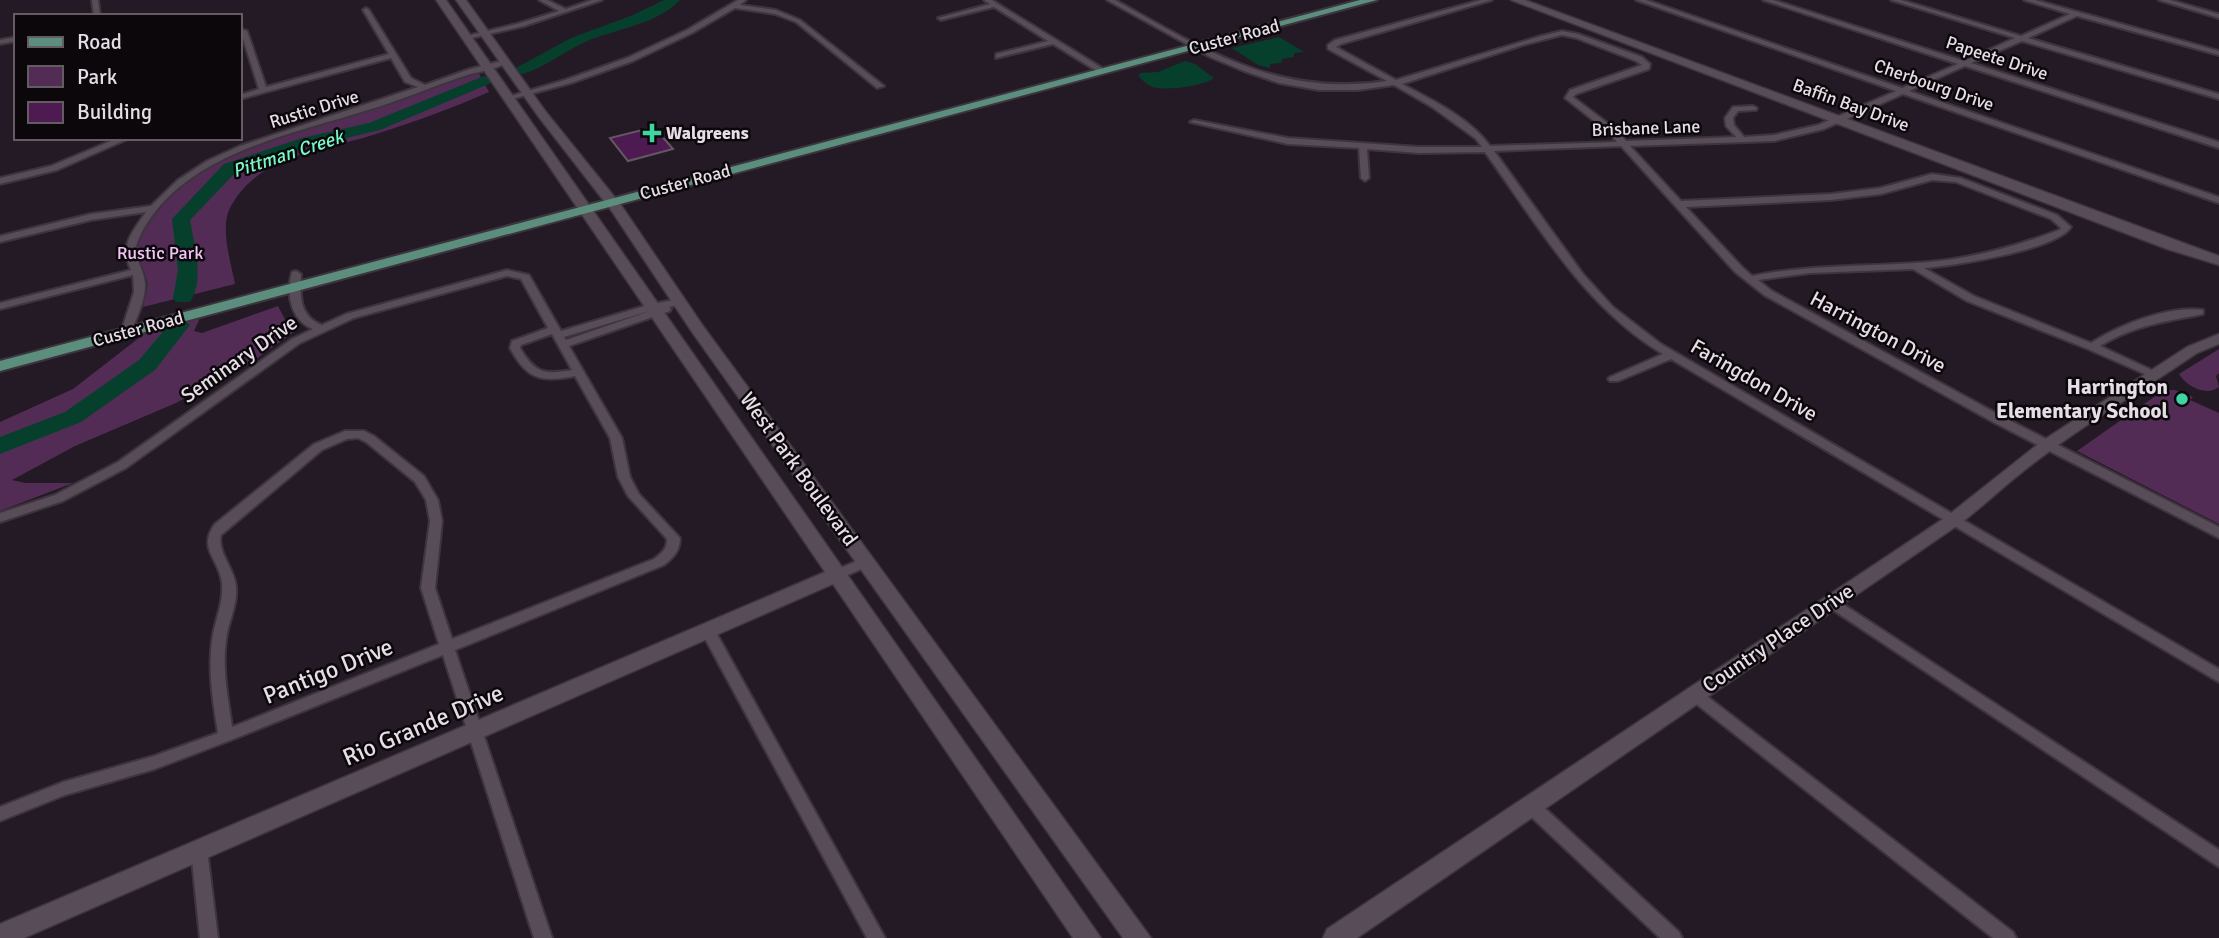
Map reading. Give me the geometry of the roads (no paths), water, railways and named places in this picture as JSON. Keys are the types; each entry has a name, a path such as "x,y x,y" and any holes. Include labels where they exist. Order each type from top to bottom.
{"main road":[{"name":"West Park Boulevard","path":"441,0 1088,938"},
{"name":"West Park Boulevard","path":"461,0 607,197 678,302 1138,938"},
{"name":"Custer Road","path":"1190,44 1340,0"},
{"name":"Custer Road","path":"0,353 127,325 1098,68 1372,0"},
{"name":"Baffin Bay Drive","path":"1516,0 2172,246 2219,261"},
{"path":"533,134 554,128"},
{"name":"Baffin Bay Drive","path":"2172,246 2219,268"},
{"name":"Custer Road","path":"0,366 127,325"},
{"name":"Country Place Drive","path":"1341,937 1952,521 2048,445 2192,349 2219,339"},
{"path":"748,446 775,436"},
{"name":"Rio Grande Drive","path":"0,936 836,575"}],"street":[{"path":"542,0 565,11"},
{"path":"467,37 599,0"},
{"path":"508,98 594,74 704,24 743,0"},
{"path":"987,0 1098,68"},
{"path":"1110,0 1233,67 1279,81 1325,86 1397,82"},
{"name":"Faringdon Drive","path":"1489,0 1338,42 1331,47 1397,82 1456,118 1489,149 1563,254 1598,298 1670,355 2219,676"},
{"name":"Cherbourg Drive","path":"1639,0 2219,200"},
{"name":"Papeete Drive","path":"1766,0 2219,145"},
{"path":"1894,0 2219,97"},
{"path":"2027,0 2219,53"},
{"path":"2162,0 2219,16"},
{"path":"2179,5 2189,0"},
{"path":"941,18 996,5"},
{"path":"734,6 776,12 798,21 880,86"},
{"path":"366,10 408,80 424,87"},
{"name":"Brisbane Lane","path":"1194,122 1278,139 1363,146 1489,149 1743,140 1799,133 1837,120 2076,14"},
{"path":"243,31 263,90"},
{"name":"Harrington Drive","path":"1397,82 1565,33 1646,64 1646,67 1573,92 1569,96 1625,144 1750,279 1794,309 2219,533"},
{"path":"999,56 1055,41"},
{"path":"2204,49 2219,41"},
{"path":"242,96 393,55"},
{"name":"Rustic Drive","path":"127,325 140,287 130,261 133,239 152,209 186,177 228,154 486,66 505,62"},
{"path":"1743,140 1730,126 1729,118 1736,110 1753,108"},
{"path":"0,181 54,167 121,140"},
{"path":"1363,146 1365,178"},
{"path":"1681,204 1848,196 1941,177 1958,180 2054,217 2065,225 2063,232 2015,249 1973,258 1915,266 1797,272 1750,279"},
{"path":"0,239 92,217 152,209"},
{"path":"1915,266 1945,287 1982,305 2092,347 2154,375"},
{"path":"0,306 135,272"},
{"name":"Seminary Drive","path":"0,518 59,498 122,465 296,341 320,328 350,316 500,274 517,274"},
{"path":"517,274 525,277 616,438 624,478 634,496 673,538 672,550 667,556"},
{"path":"296,280 299,314 308,325 320,328"},
{"path":"579,371 562,375 548,374 526,367 515,348 516,343 559,336 678,302"},
{"path":"2092,347 2120,332 2175,315 2199,312"},
{"path":"1614,379 1670,355"},
{"path":"226,736 217,673 219,639 230,589 227,567 211,543 214,533 318,447 335,438 352,434 370,439 420,479 432,500 436,521 428,589 543,938"},
{"name":"Pantigo Drive","path":"0,814 64,789 155,762 226,736 659,562 667,556"},
{"name":"Rio Grande Drive","path":"836,575 866,562"},
{"path":"1832,602 2219,859"},
{"path":"708,631 876,938"},
{"path":"1695,695 2007,938"},
{"path":"1531,806 1673,938"},
{"path":"199,850 209,938"}],"waterway":[{"name":"Pittman Creek","path":"522,69 576,41 650,13 673,0"},
{"name":"Pittman Creek","path":"183,298 188,270 181,219 230,168 308,142 374,127 484,81"},
{"name":"Pittman Creek","path":"0,446 73,417 147,365 179,325"}],"place":[{"name":"Walgreens","path":"652,133"},
{"name":"Harrington Elementary School","path":"2182,399"}],"park label":[{"name":"Rustic Park","path":"160,253"}]}
